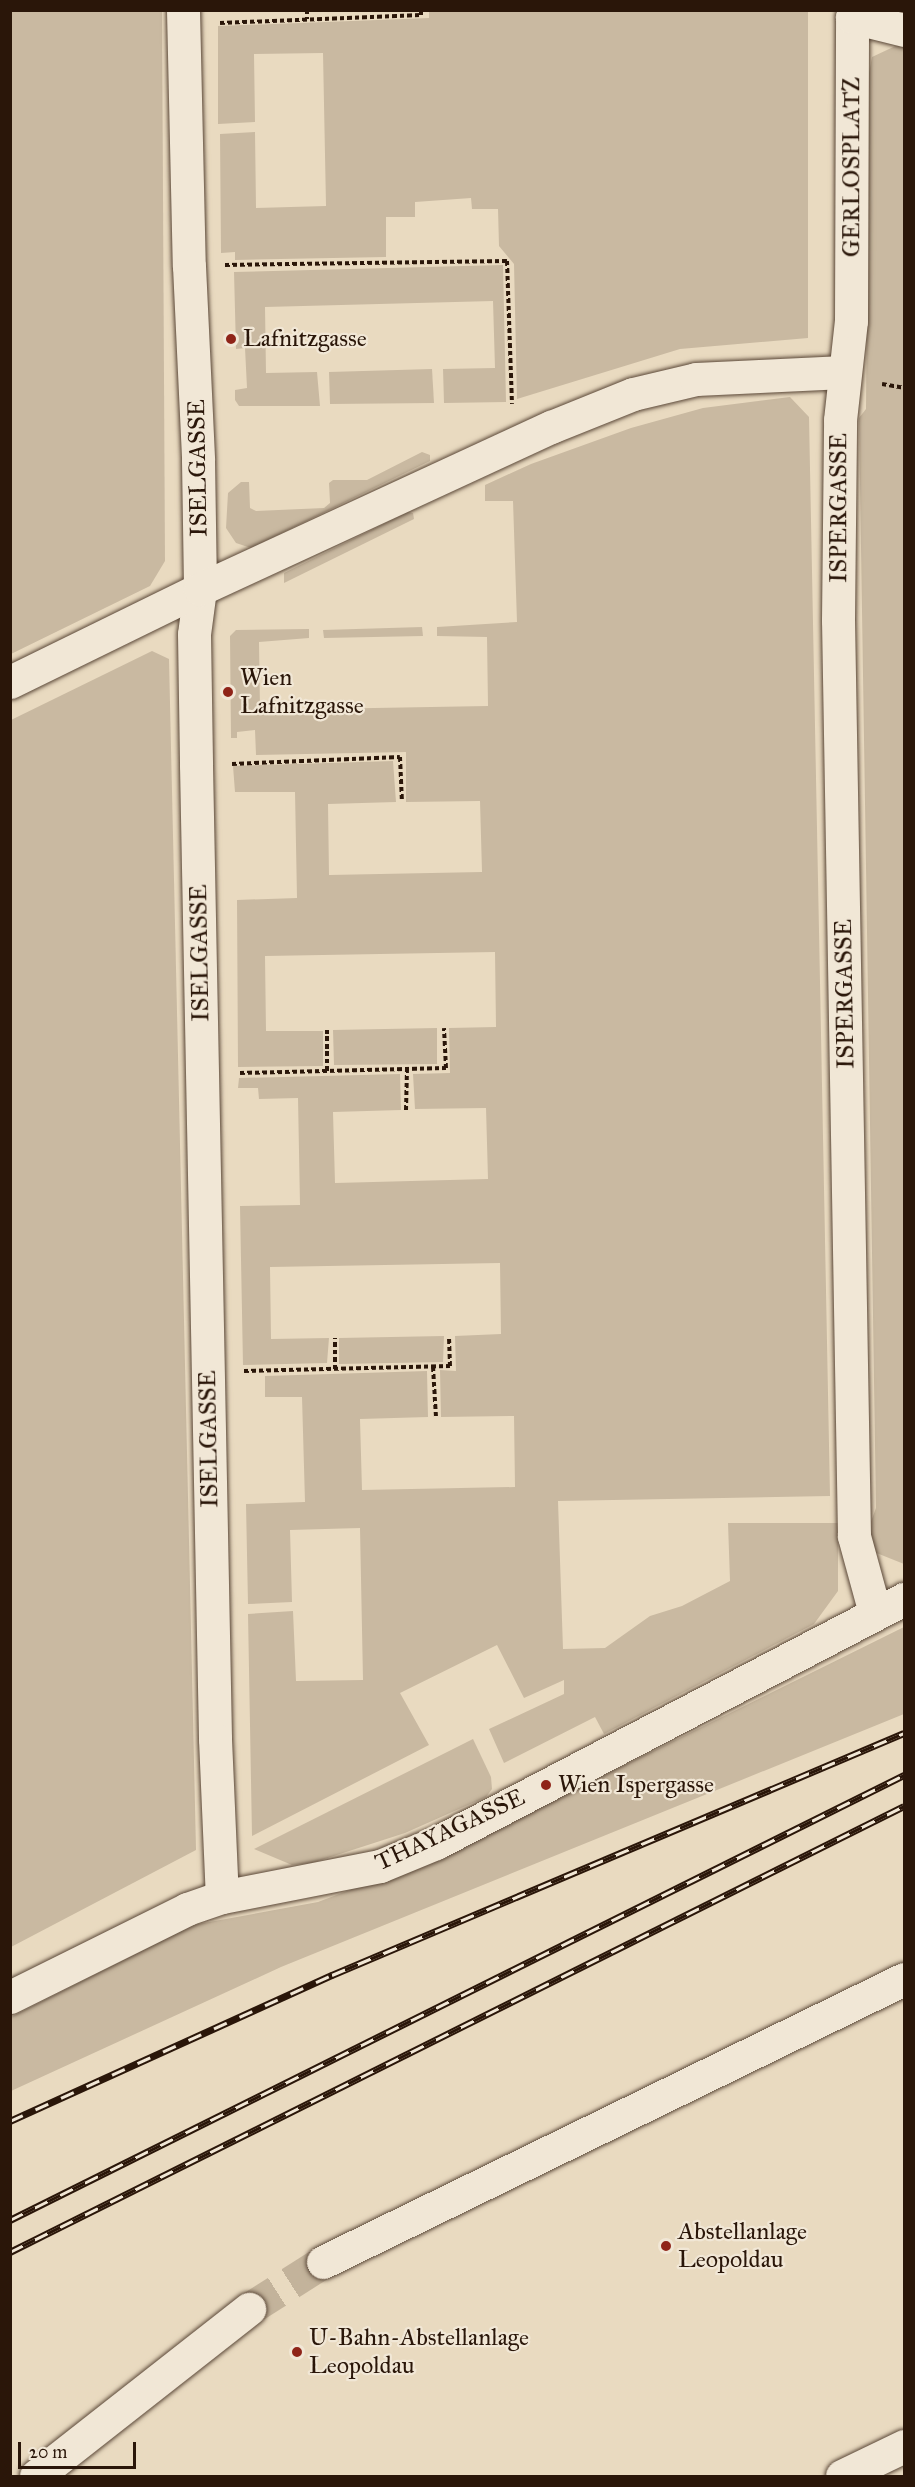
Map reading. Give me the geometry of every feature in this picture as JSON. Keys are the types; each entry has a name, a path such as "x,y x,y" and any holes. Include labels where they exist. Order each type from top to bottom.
{"street":[{"name":"GERLOSPLATZ","path":"844,372 851,321 852,14 904,30"},
{"name":"ISELGASSE","path":"183,17 189,266 195,350 200,589 194,634 196,765 207,1372 222,1896"},
{"path":"10,682 200,589 514,445 633,394 696,379 844,372"},
{"name":"ISPERGASSE","path":"844,372 840,420 838,620 854,1536 875,1613"},
{"name":"THAYAGASSE","path":"10,1997 187,1909 222,1896 381,1866 436,1843 904,1599"},
{"path":"323,2262 904,1979"},
{"path":"36,2476 249,2309"},
{"path":"842,2476 904,2446"}],"path":[{"path":"307,10 307,19"},
{"path":"183,17 307,19 421,15 421,10"},
{"path":"189,266 507,261 514,445"},
{"path":"196,765 400,757 402,802"},
{"path":"203,1074 446,1068 444,1028"},
{"path":"327,1030 327,1071"},
{"path":"406,1069 406,1110"},
{"path":"207,1372 450,1366 449,1336"},
{"path":"335,1338 335,1369"},
{"path":"433,1366 436,1417"}],"shaded area":[{"path":"11,10 162,11 165,561 150,586 11,654"},
{"path":"429,11 808,11 808,338 680,349 517,399 514,264 499,246 498,209 472,209 471,198 415,202 415,217 386,217 386,257 235,260 235,252 221,253 220,134 255,132 256,208 326,206 323,53 254,54 255,122 218,124 218,26 429,18"},
{"path":"904,42 904,1564 874,1552 869,1527 876,1508 859,418 866,409 869,73 872,57"},
{"path":"503,265 506,402 444,403 443,369 495,368 493,301 265,307 266,373 317,372 320,406 239,406 235,400 235,390 247,388 245,348 236,349 234,272"},
{"path":"432,369 434,403 330,404 329,372"},
{"path":"790,397 809,417 830,1496 558,1501 563,1649 605,1648 650,1616 682,1606 730,1581 728,1523 838,1523 838,1591 814,1624 604,1734 595,1717 504,1763 489,1729 564,1694 564,1680 524,1698 497,1645 400,1693 429,1745 252,1836 248,1614 293,1611 296,1681 363,1680 360,1528 290,1530 292,1602 248,1604 246,1504 305,1502 302,1397 265,1397 265,1376 427,1371 428,1417 360,1419 362,1490 515,1487 514,1416 441,1417 440,1370 456,1371 455,1336 501,1334 500,1263 270,1267 271,1339 329,1338 327,1363 243,1365 240,1206 300,1205 298,1098 259,1099 258,1088 238,1088 239,1078 400,1074 401,1110 333,1112 335,1183 488,1179 486,1108 415,1109 413,1074 450,1073 449,1028 496,1027 495,952 265,956 266,1031 323,1031 323,1066 238,1067 237,900 297,898 295,792 235,792 233,766 393,761 396,802 328,804 329,875 482,872 480,801 406,802 406,752 256,755 255,730 237,732 237,738 231,738 230,636 236,630 309,629 309,638 259,642 260,710 488,706 487,637 437,636 437,627 517,622 513,501 485,501 485,485 531,464 631,428 703,408"},
{"path":"422,452 430,455 430,461 251,548 236,543 226,528 228,493 241,482 249,482 250,508 256,511 324,508 330,503 329,483 333,480 367,480"},
{"path":"408,512 413,513 414,519 284,583 284,573"},
{"path":"422,627 423,636 324,638 323,630"},
{"path":"152,651 169,659 196,1850 11,1947 11,720"},
{"path":"437,1028 437,1064 334,1065 333,1030"},
{"path":"444,1336 443,1362 339,1364 339,1338"},
{"path":"904,1627 904,1714 281,1967 11,2091 11,2017 193,1925 318,1902 443,1855"},
{"path":"473,1739 491,1777 492,1789 486,1797 405,1833 312,1863 292,1865 254,1849"}],"tunnel":[{"path":"249,2309 323,2262"}],"railway":[{"path":"10,2121 332,1975 904,1733"},
{"path":"10,2220 904,1775"},
{"path":"10,2252 904,1806"}],"place":[{"name":"Lafnitzgasse","path":"231,339"},
{"name":"Wien Lafnitzgasse","path":"228,692"},
{"name":"Wien Ispergasse","path":"546,1785"},
{"name":"Abstellanlage Leopoldau","path":"666,2246"},
{"name":"U-Bahn-Abstellanlage Leopoldau","path":"297,2352"}]}
